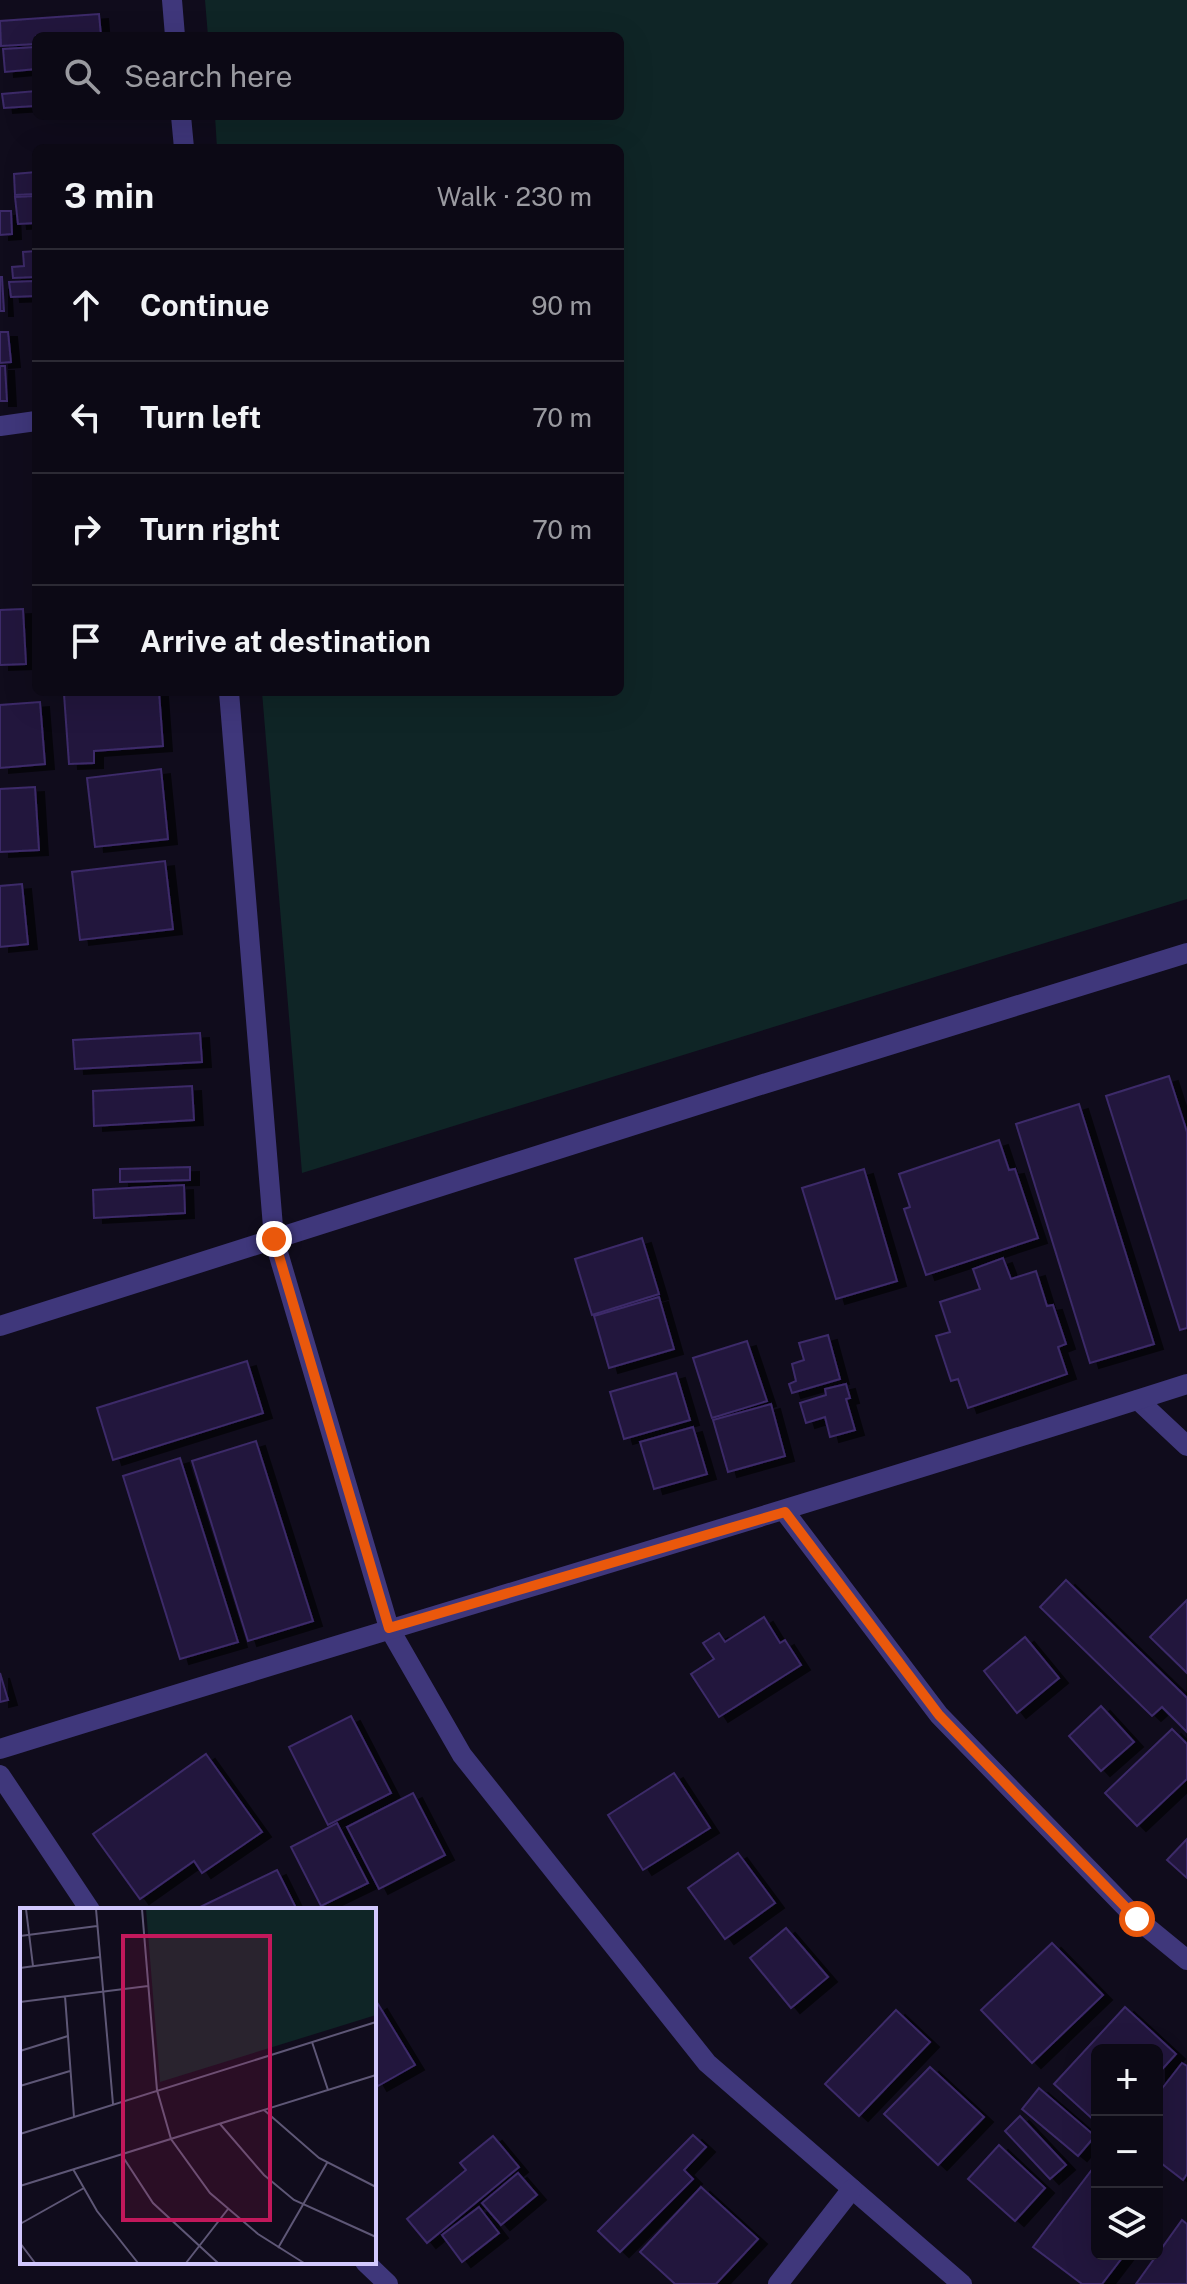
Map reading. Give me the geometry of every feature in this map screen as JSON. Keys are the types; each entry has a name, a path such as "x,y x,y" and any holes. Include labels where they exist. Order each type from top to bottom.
{"street":[{"path":"172,0 175,32"},
{"path":"181,120 184,144"},
{"path":"0,426 32,422"},
{"path":"229,696 274,1239 389,1628 462,1755 707,2063 962,2284"},
{"path":"0,1326 1187,953"},
{"path":"0,1749 389,1628 785,1512 1187,1384"},
{"path":"1138,1400 1187,1446"},
{"path":"785,1512 939,1715 1137,1919 1187,1960"},
{"path":"0,1775 89,1908"},
{"path":"778,2284 852,2189"},
{"path":"367,2264 388,2284"}],"green space":[{"path":"205,0 1187,0 1187,899 302,1173 262,696 624,696 624,144 217,144 215,120 624,120 624,32 208,32"}],"building":[{"path":"99,14 101,32 32,32 32,44 1,46 0,21"},
{"path":"32,47 32,69 5,72 3,49"},
{"path":"32,91 32,106 4,108 2,94"},
{"path":"32,172 32,194 15,195 14,174"},
{"path":"32,196 32,223 18,224 15,197"},
{"path":"0,211 11,211 12,234 0,235"},
{"path":"32,251 32,277 13,278 12,267 24,266 23,252"},
{"path":"2,277 4,311 0,311"},
{"path":"32,281 32,296 11,297 9,282"},
{"path":"0,332 8,332 11,362 0,363"},
{"path":"0,366 5,366 7,401 0,401"},
{"path":"23,609 26,664 0,665 0,610"},
{"path":"64,696 159,696 163,746 94,751 94,763 69,764"},
{"path":"40,702 45,764 0,768 0,705"},
{"path":"161,769 168,839 95,847 87,778"},
{"path":"35,787 39,850 0,852 0,789"},
{"path":"165,861 173,929 80,940 72,872"},
{"path":"22,884 28,944 0,947 0,886"},
{"path":"200,1033 202,1062 75,1069 73,1040"},
{"path":"1169,1076 1187,1132 1187,1328 1180,1330 1106,1096"},
{"path":"192,1086 194,1120 94,1126 93,1091"},
{"path":"1079,1104 1154,1344 1090,1363 1016,1124"},
{"path":"999,1140 1009,1170 1015,1169 1038,1238 926,1275 904,1209 910,1207 899,1174"},
{"path":"190,1167 190,1180 120,1182 120,1169"},
{"path":"864,1169 897,1281 836,1299 802,1188"},
{"path":"184,1185 185,1213 94,1218 93,1190"},
{"path":"642,1238 659,1294 592,1315 575,1259"},
{"path":"1003,1258 1011,1279 1036,1271 1047,1306 1053,1305 1066,1344 1058,1347 1067,1374 968,1408 958,1379 951,1381 936,1336 950,1332 940,1302 980,1289 973,1269"},
{"path":"659,1297 674,1349 609,1368 594,1316"},
{"path":"828,1335 840,1379 792,1393 789,1384 796,1381 792,1364 804,1360 799,1343"},
{"path":"747,1341 767,1401 712,1418 693,1358"},
{"path":"247,1361 263,1413 113,1460 97,1408"},
{"path":"676,1373 690,1420 624,1439 610,1392"},
{"path":"846,1384 850,1398 846,1399 855,1430 830,1437 825,1417 806,1423 800,1403 826,1395 825,1389"},
{"path":"771,1404 785,1456 728,1472 713,1420"},
{"path":"693,1427 707,1474 654,1489 640,1442"},
{"path":"256,1441 313,1621 248,1641 192,1461"},
{"path":"180,1458 238,1642 180,1659 123,1476"},
{"path":"1066,1580 1187,1698 1187,1732 1162,1707 1152,1716 1040,1607"},
{"path":"1187,1600 1187,1673 1150,1637"},
{"path":"764,1617 780,1643 785,1640 801,1665 719,1717 691,1674 714,1659 703,1643 719,1633 725,1642"},
{"path":"1025,1637 1059,1678 1017,1713 984,1671"},
{"path":"0,1673 8,1700 0,1702"},
{"path":"1101,1706 1134,1742 1101,1771 1069,1736"},
{"path":"351,1716 391,1793 328,1825 289,1747"},
{"path":"1172,1729 1187,1744 1187,1779 1137,1826 1105,1793"},
{"path":"206,1754 262,1832 202,1873 194,1861 140,1899 93,1834"},
{"path":"674,1773 710,1828 643,1870 608,1815"},
{"path":"413,1793 445,1855 379,1889 347,1827"},
{"path":"337,1823 368,1883 321,1906 291,1847"},
{"path":"1187,1839 1187,1878 1167,1860"},
{"path":"738,1853 775,1903 725,1939 688,1888"},
{"path":"277,1870 296,1908 198,1908"},
{"path":"786,1928 828,1977 791,2008 750,1958"},
{"path":"1052,1943 1103,1995 1032,2063 981,2010"},
{"path":"378,2004 415,2065 378,2086 376,2082"},
{"path":"1125,2007 1176,2054 1163,2068 1163,2044 1091,2044 1091,2118 1054,2084"},
{"path":"896,2010 930,2042 859,2116 825,2084"},
{"path":"1182,2063 1187,2066 1187,2174 1183,2180 1163,2165 1163,2087"},
{"path":"930,2067 984,2117 938,2165 884,2114"},
{"path":"1039,2088 1091,2133 1091,2141 1078,2156 1022,2109"},
{"path":"1020,2116 1066,2165 1050,2179 1005,2131"},
{"path":"693,2135 706,2147 684,2170 693,2179 620,2252 598,2231"},
{"path":"493,2136 519,2167 427,2243 407,2219 466,2170 460,2163"},
{"path":"999,2145 1045,2188 1015,2221 968,2179"},
{"path":"1091,2171 1091,2260 1120,2260 1102,2284 1082,2284 1033,2247"},
{"path":"518,2173 537,2195 501,2225 482,2203"},
{"path":"701,2187 758,2239 716,2284 675,2284 640,2252"},
{"path":"479,2207 499,2233 462,2262 442,2235"},
{"path":"1182,2220 1187,2224 1187,2284 1136,2284 1153,2260 1163,2260 1163,2246"}],"route":[{"path":"274,1239 389,1628 785,1512 939,1715 1137,1919"}]}
